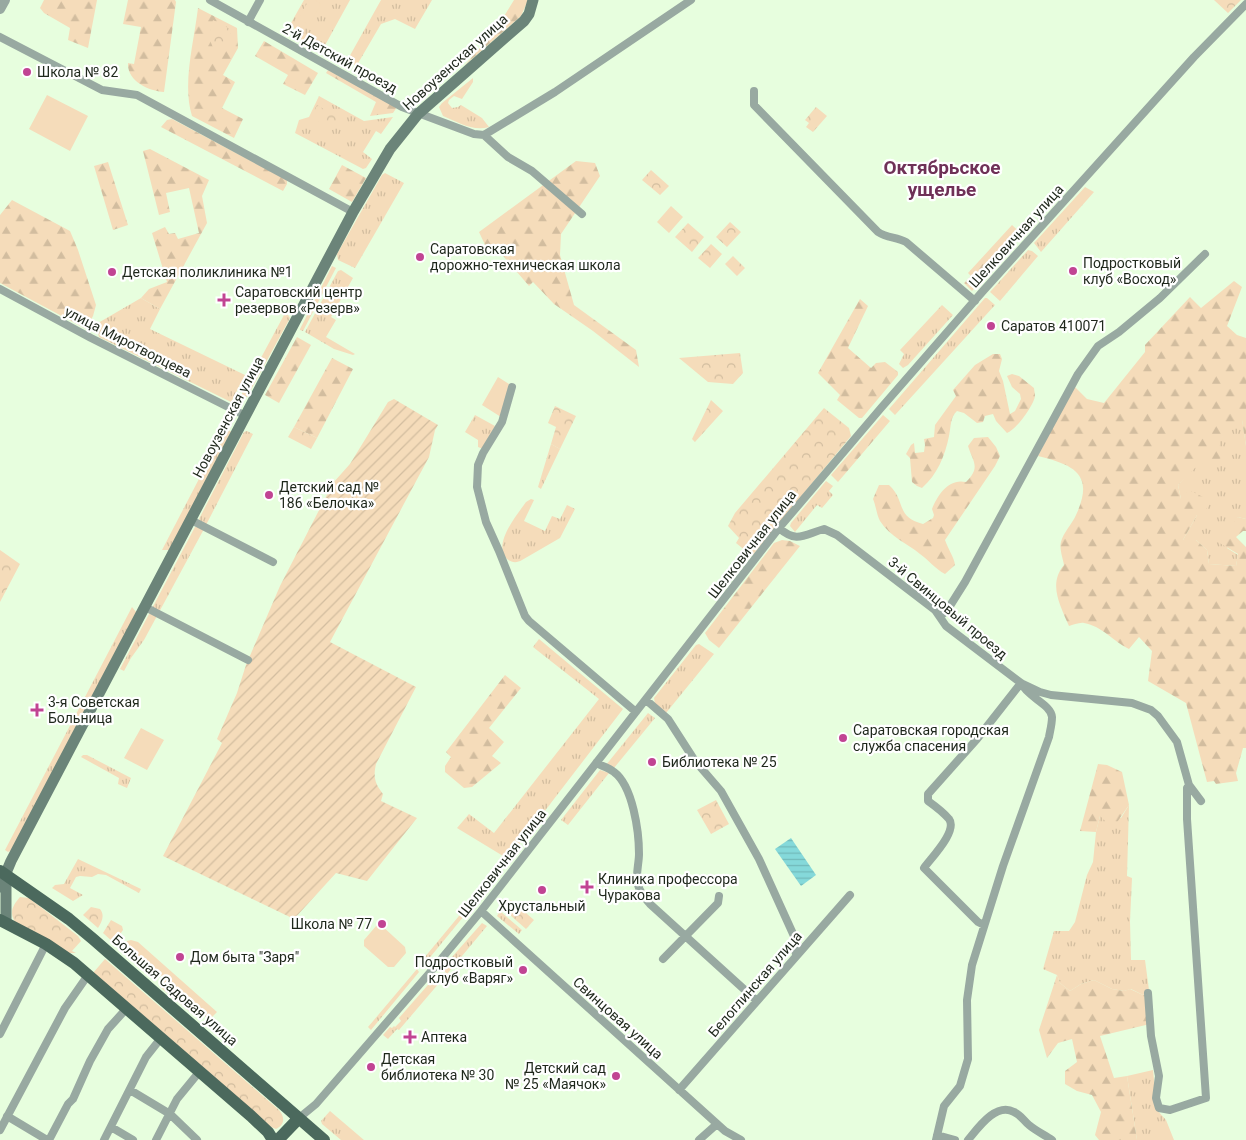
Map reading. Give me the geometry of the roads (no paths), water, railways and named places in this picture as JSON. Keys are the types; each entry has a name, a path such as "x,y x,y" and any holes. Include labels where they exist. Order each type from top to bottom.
{"main road":[{"name":"Новоузенская улица","path":"0,887 3,873 27,832 354,212 390,149 418,114 524,21 529,14 533,0"},
{"path":"3,873 3,921 46,944 88,975 200,1071 268,1132 273,1140"},
{"name":"Большая Садовая улица","path":"3,873 69,919 101,945 324,1140"},
{"path":"278,1140 299,1118"}],"street":[{"path":"0,9 5,0"},
{"name":"2-й Детский проезд","path":"210,0 402,107 474,134 484,135 508,157 532,171 582,214"},
{"path":"248,22 260,0"},
{"path":"484,135 555,92 691,0"},
{"name":"Шелковичная улица","path":"299,1118 316,1104 433,970 780,528 886,402 1194,57 1246,4"},
{"path":"0,37 102,90 137,95 354,212"},
{"path":"754,92 754,105 878,232 887,238 897,238 906,242 975,301"},
{"path":"940,617 948,609 965,582 1078,374 1098,346 1119,332 1153,304 1205,254"},
{"name":"улица Миротворцева","path":"0,289 124,355 246,416"},
{"path":"512,387 502,422 478,465 477,487 486,522 525,616 636,712"},
{"path":"191,520 273,562"},
{"name":"3-й Свинцовый проезд","path":"780,528 786,534 794,537 806,536 824,529 831,531 935,610 946,626 1021,683 1051,695 1132,702 1151,710 1158,716 1177,742 1189,785 1201,801"},
{"path":"145,607 248,660"},
{"path":"955,1140 937,1137 944,1106 960,1086 968,1059 967,1000 972,965 1049,737 1052,719 1049,709 1024,690 1021,683 928,794 928,801 950,820 952,827 949,835 924,868 978,922 984,925"},
{"path":"646,700 668,719 695,761 721,790 759,859 794,936 796,955"},
{"path":"596,763 614,772 626,787 637,833 639,855 637,882 640,891 650,904 687,935 757,1001"},
{"path":"1148,993 1151,1036 1159,1076 1156,1098 1159,1108 1170,1110 1206,1098 1187,818 1187,788 1189,785"},
{"name":"Белоглинская улица","path":"679,1090 850,895"},
{"path":"663,959 718,902 719,896"},
{"name":"Свинцовая улица","path":"481,911 717,1124 741,1140"},
{"path":"0,1034 46,944"},
{"path":"0,1130 40,1052 65,1008 88,975"},
{"path":"7,1116 48,1140 68,1104 73,1099 90,1061 108,1029 127,1008"},
{"path":"104,1140 146,1057 162,1038"},
{"path":"156,1140 177,1099 200,1071"},
{"path":"130,1090 170,1114 198,1140"},
{"path":"968,1140 982,1123 994,1113 1006,1110 1020,1115 1028,1124 1052,1140"},
{"path":"699,1140 717,1124"},
{"path":"111,1127 133,1140"}],"water":[{"path":"791,838 816,875 801,886 775,849"}],"place":[{"name":"Школа № 82","path":"27,72"},
{"name":"Саратовская дорожно-техническая школа","path":"420,257"},
{"name":"Подростковый клуб «Восход»","path":"1073,271"},
{"name":"Детская поликлиника №1","path":"112,272"},
{"name":"Саратовский центр резервов «Резерв»","path":"224,300"},
{"name":"Саратов 410071","path":"991,326"},
{"name":"Детский сад № 186 «Белочка»","path":"269,495"},
{"name":"3-я Советская Больница","path":"37,710"},
{"name":"Саратовская городская служба спасения","path":"843,738"},
{"name":"Библиотека № 25","path":"652,762"},
{"name":"Клиника профессора Чуракова","path":"587,887"},
{"name":"Хрустальный","path":"542,890"},
{"name":"Школа № 77","path":"382,924"},
{"name":"Дом быта \"Заря\"","path":"180,957"},
{"name":"Подростковый клуб «Варяг»","path":"523,970"},
{"name":"Аптека","path":"410,1037"},
{"name":"Детская библиотека № 30","path":"371,1067"},
{"name":"Детский сад № 25 «Маячок»","path":"616,1076"}],"district":[{"name":"Октябрьское ущелье","path":"942,178"}]}
